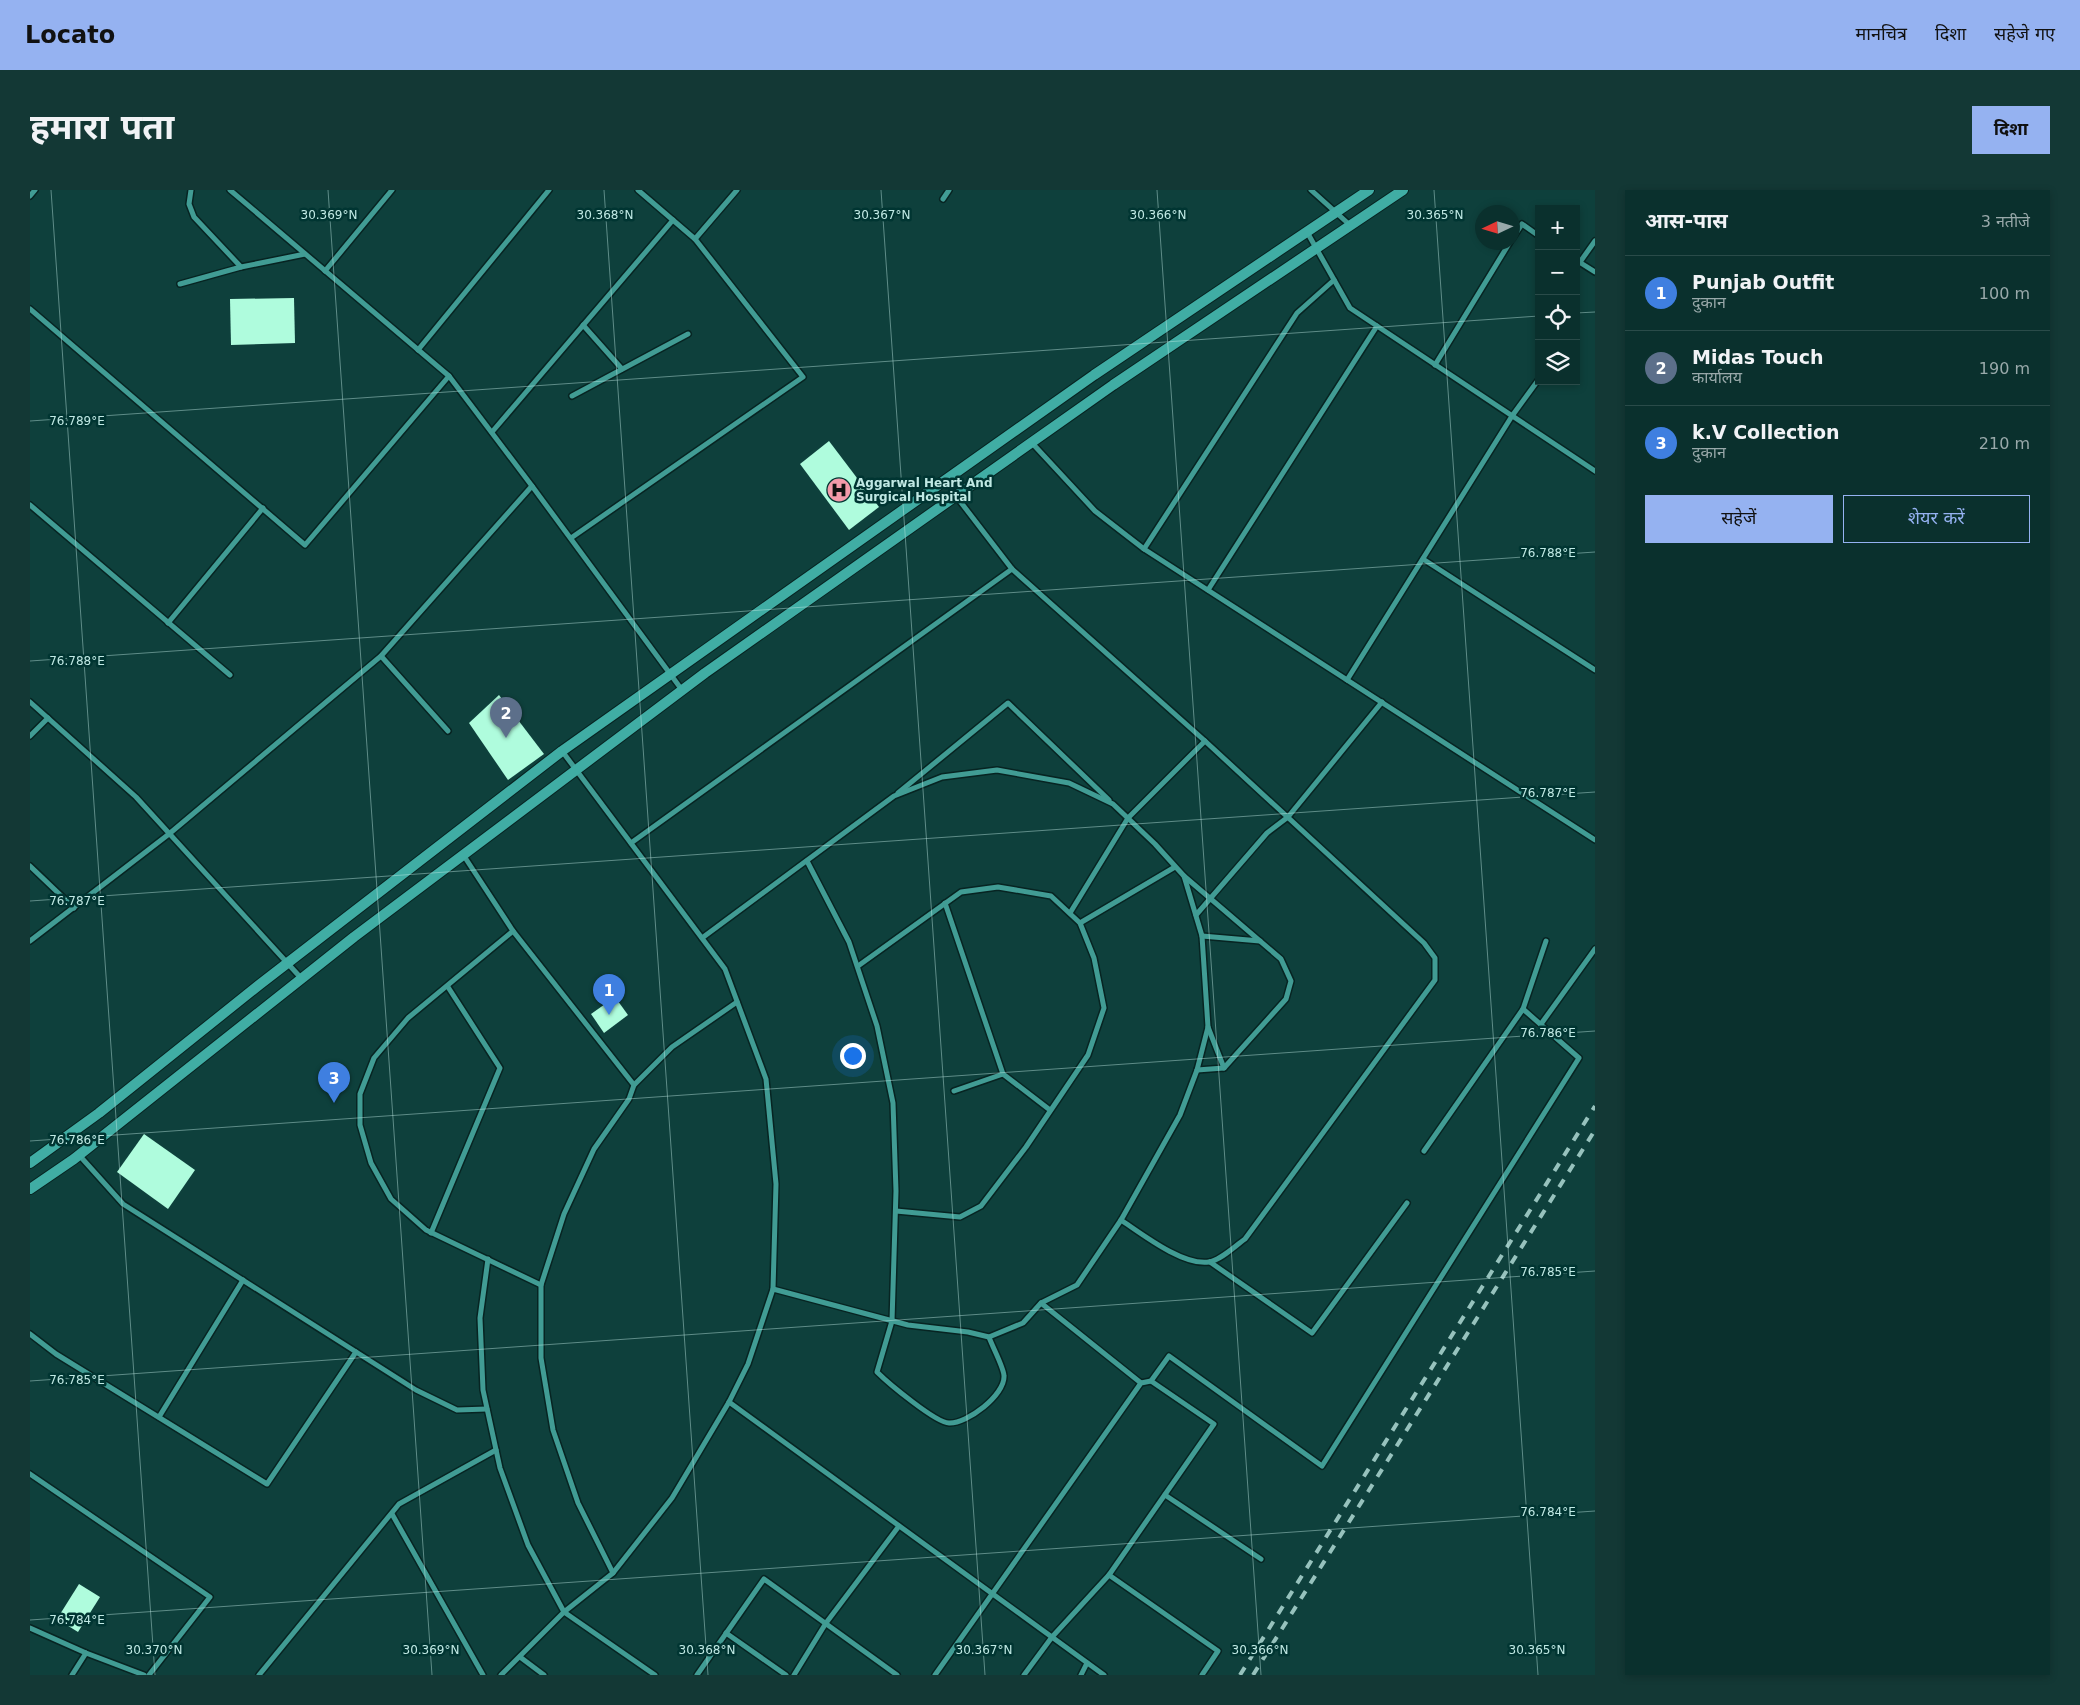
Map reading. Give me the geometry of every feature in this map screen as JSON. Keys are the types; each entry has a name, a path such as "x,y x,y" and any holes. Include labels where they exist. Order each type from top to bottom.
{"main road":[{"path":"30,1163 99,1113 287,963 562,751 1094,375 1368,190"},
{"path":"30,1190 79,1155 302,979 683,690 1113,385 1404,190"}],"street":[{"path":"30,196 35,190"},
{"path":"190,190 189,204 194,217 242,267"},
{"path":"230,190 449,376 683,690"},
{"path":"325,271 392,190"},
{"path":"418,350 549,190"},
{"path":"571,538 803,377 695,238 638,190"},
{"path":"695,238 737,190"},
{"path":"943,199 949,190"},
{"path":"1311,190 1350,226"},
{"path":"492,432 673,220"},
{"path":"1520,227 1522,224 1535,233"},
{"path":"1307,232 1350,308 1595,471"},
{"path":"1580,259 1595,241"},
{"path":"1435,365 1505,250"},
{"path":"180,284 242,267 305,254"},
{"path":"1580,262 1595,272"},
{"path":"1144,549 1297,313 1334,280"},
{"path":"30,309 305,545 449,376"},
{"path":"584,325 622,370"},
{"path":"1208,590 1377,326"},
{"path":"572,396 688,334"},
{"path":"1347,680 1512,416 1535,385"},
{"path":"1031,442 1095,512 1144,549 1595,840"},
{"path":"30,941 169,834 381,656 532,486"},
{"path":"956,496 1012,569 1288,817 1424,943 1435,958 1435,980 1245,1239 1210,1262 1196,1263 1163,1248 1121,1220"},
{"path":"30,505 230,675"},
{"path":"168,622 263,508"},
{"path":"1423,559 1595,670"},
{"path":"631,843 1012,569"},
{"path":"381,656 448,731"},
{"path":"30,702 136,797 302,979"},
{"path":"1196,915 1267,833 1288,817 1382,702"},
{"path":"702,938 894,796 1008,703 1128,818 1184,876 1282,959 1291,981 1286,999 1224,1068 1197,1070"},
{"path":"30,736 48,718"},
{"path":"1070,914 1128,818 1205,741"},
{"path":"501,1675 564,1612 613,1573 672,1498 729,1402 748,1364 773,1289 776,1184 766,1079 725,969 562,751"},
{"path":"894,796 942,776 997,770 1069,783 1113,804"},
{"path":"464,856 513,931 634,1085"},
{"path":"807,861 850,942 878,1026 893,1103 896,1211 892,1321 877,1372 935,1418 948,1423 965,1420 984,1407 1001,1391 1004,1376 989,1337"},
{"path":"30,866 74,908"},
{"path":"1080,923 1176,867"},
{"path":"1184,876 1202,936 1208,1027 1224,1068"},
{"path":"858,966 961,892 998,887 1051,896 1080,923 1094,958 1104,1008 1088,1055 981,1206 960,1217 896,1211"},
{"path":"945,903 1003,1074 1050,1110"},
{"path":"513,931 448,987 408,1018 374,1058 360,1094 360,1125 371,1164 391,1198 431,1233 541,1285"},
{"path":"1202,936 1260,941"},
{"path":"1424,1151 1523,1009 1546,941"},
{"path":"1541,1024 1595,949"},
{"path":"431,1233 500,1068 448,987"},
{"path":"613,1573 578,1503 553,1430 542,1358 541,1285 564,1214 591,1157 629,1099 634,1085 672,1048 737,1002"},
{"path":"935,1675 1141,1383 1151,1381 1169,1356 1322,1466 1579,1058 1523,1009"},
{"path":"773,1289 908,1325 968,1332 989,1337 1024,1323 1041,1303 1077,1285 1121,1220 1180,1114 1197,1070 1208,1027"},
{"path":"954,1091 1003,1074"},
{"path":"79,1155 123,1204 416,1390 457,1410 487,1409"},
{"path":"1210,1262 1312,1333 1408,1202"},
{"path":"488,1259 480,1318 483,1390 500,1468 528,1545 564,1612 655,1675"},
{"path":"159,1417 243,1280"},
{"path":"1041,1303 1141,1383"},
{"path":"30,1334 56,1354 267,1484 356,1352"},
{"path":"1024,1675 1052,1637 1109,1575 1214,1424 1151,1381"},
{"path":"729,1402 1104,1675"},
{"path":"259,1675 399,1504 496,1450"},
{"path":"30,1474 210,1597 149,1675"},
{"path":"1165,1495 1261,1559"},
{"path":"392,1514 483,1675"},
{"path":"794,1675 826,1624 899,1526"},
{"path":"1109,1575 1218,1651 1202,1675"},
{"path":"696,1675 764,1579 898,1675"},
{"path":"30,1628 86,1653 144,1675"},
{"path":"726,1633 786,1675"},
{"path":"72,1675 86,1653"},
{"path":"520,1657 544,1675"},
{"path":"1081,1675 1087,1662"}],"building":[{"path":"294,298 295,343 231,345 230,299"},
{"path":"829,441 879,507 849,530 800,464"},
{"path":"499,695 544,754 508,780 469,723"},
{"path":"615,997 628,1015 604,1033 591,1014"},
{"path":"144,1134 195,1170 168,1209 117,1172"},
{"path":"79,1584 100,1597 78,1632 57,1619"}],"railway":[{"path":"1240,1675 1595,1106"},
{"path":"1253,1675 1595,1130"}],"place":[{"name":"Aggarwal Heart And Surgical Hospital","path":"839,490"},
{"name":"Midas Touch","path":"506,738"},
{"name":"Punjab Outfit","path":"609,1015"},
{"name":"k.V Collection","path":"334,1103"}]}
